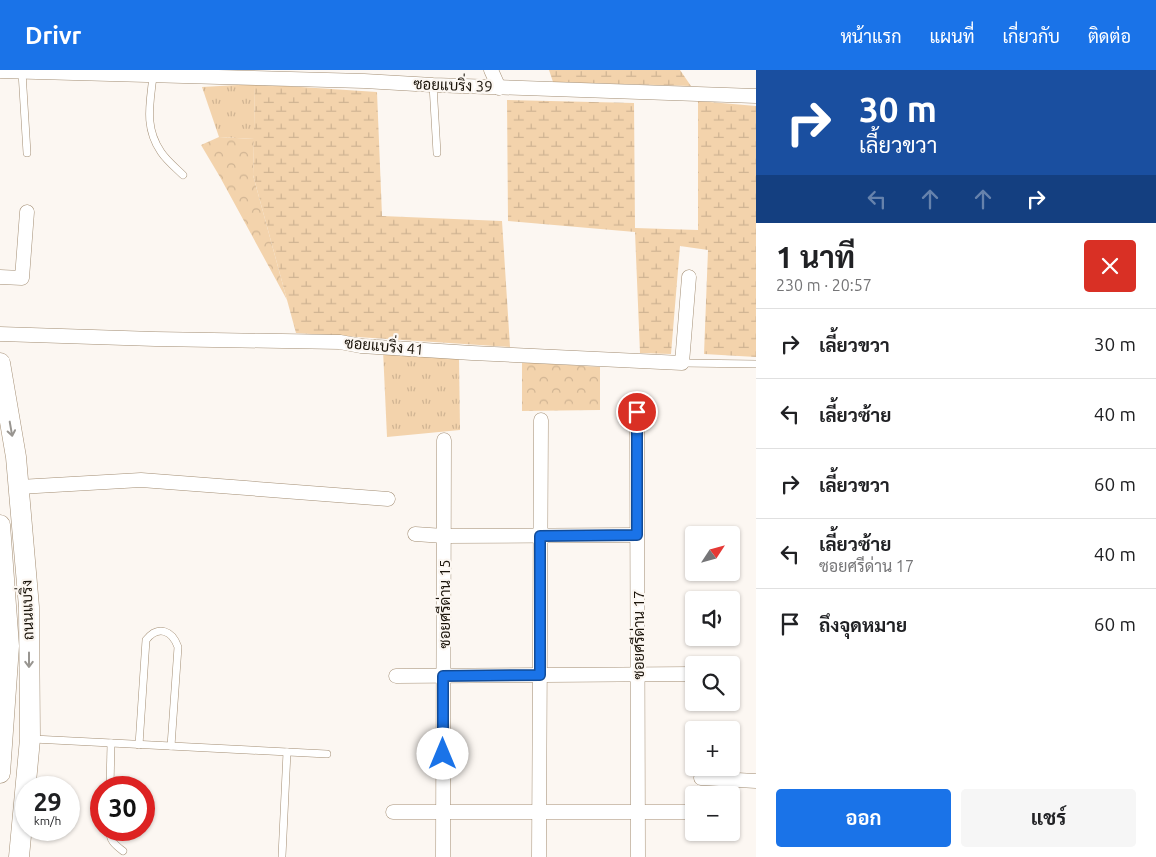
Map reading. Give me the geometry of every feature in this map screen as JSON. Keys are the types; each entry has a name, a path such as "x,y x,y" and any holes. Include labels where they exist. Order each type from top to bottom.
{"main road":[{"name":"ถนนแบริ่ง","path":"0,364 16,457 29,607 30,739 19,857"},
{"name":"ถนนแบริ่ง","path":"0,525 8,646 0,773"}],"street":[{"path":"491,70 499,88"},
{"name":"ซอยแบริ่ง 39","path":"0,71 154,76 362,75 433,85 756,96"},
{"path":"0,277 22,278 27,212"},
{"path":"682,363 689,277"},
{"name":"ซอยแบริ่ง 41","path":"0,334 145,339 340,342 361,346 682,363"},
{"name":"ซอยศรีด่าน 17","path":"637,412 638,857"},
{"path":"539,857 541,420"},
{"name":"ซอยศรีด่าน 15","path":"443,857 444,440"},
{"path":"19,487 141,480 388,499"},
{"path":"415,534 444,536 637,535"},
{"path":"396,676 685,674"},
{"path":"701,778 756,780"},
{"path":"393,812 685,812"}],"lane":[{"path":"26,71 27,152"},
{"path":"154,76 148,117 151,133 161,153 182,175"},
{"path":"433,85 437,153"},
{"path":"682,363 756,364"},
{"path":"139,745 146,640 151,634 159,631 170,633 175,637 178,647 171,746"},
{"path":"30,739 327,754"},
{"path":"110,776 111,743"},
{"path":"282,856 287,752"},
{"path":"112,841 122,851"}],"green space":[{"path":"549,70 680,70 691,86 553,82"},
{"path":"255,84 254,139 219,137 202,87"},
{"path":"255,84 377,92 382,216 502,221 510,347 296,333 253,175"},
{"path":"507,100 634,103 635,228 698,230 698,101 756,106 756,357 704,354 708,250 680,246 671,354 640,353 635,232 508,221"},
{"path":"219,137 254,139 253,175 287,300 201,145"},
{"path":"383,350 459,356 460,430 387,437"},
{"path":"522,362 600,367 600,410 522,411"}],"route":[{"path":"443,754 443,676 540,675 540,536 637,535 637,412"}]}
